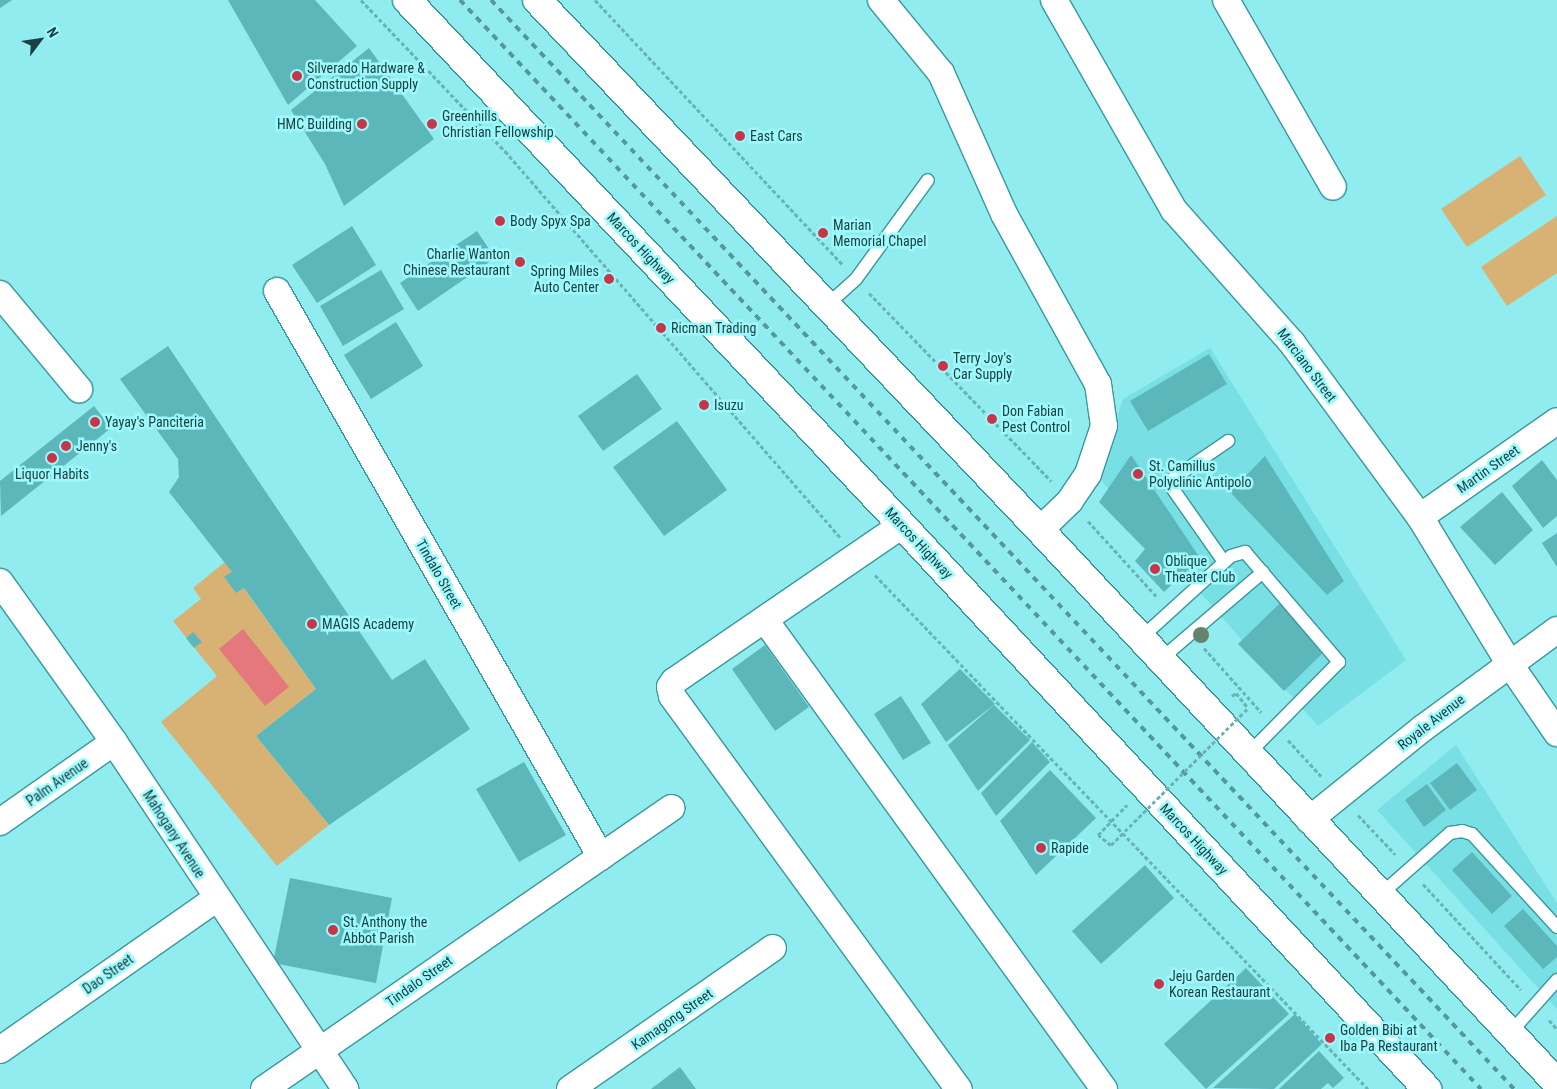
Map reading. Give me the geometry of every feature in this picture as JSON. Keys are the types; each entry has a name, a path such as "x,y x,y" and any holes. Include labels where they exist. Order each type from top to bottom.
{"main road":[{"name":"Marcos Highway","path":"407,0 902,525 1427,1089"},
{"path":"537,0 1040,530 1557,1084"}],"street":[{"name":"Marciano Street","path":"1054,0 1174,210 1292,342 1420,517 1509,663 1557,733"},
{"path":"1226,0 1333,187"},
{"path":"890,3 941,73 1004,214 1098,384 1104,426 1088,474 1070,501 1040,530"},
{"name":"Tindalo Street","path":"277,291 601,857"},
{"path":"0,294 78,389"},
{"name":"Martin Street","path":"1420,517 1557,421"},
{"path":"902,525 674,681 670,688 672,696 959,1089"},
{"name":"Mahogany Avenue","path":"5,596 114,742 216,899 345,1089"},
{"path":"765,620 1104,1089"},
{"name":"Royale Avenue","path":"1309,820 1423,728 1509,663 1557,630"},
{"name":"Palm Avenue","path":"0,822 114,742"},
{"name":"Tindalo Street","path":"264,1089 671,808"},
{"name":"Dao Street","path":"0,1050 216,899"},
{"name":"Kamagong Street","path":"570,1089 773,948"}],"lane":[{"path":"826,306 867,266 928,180"},
{"path":"1224,562 1168,482 1228,441"},
{"path":"1141,638 1237,552 1244,552 1263,572 1339,662 1248,754"},
{"path":"1161,659 1263,572"},
{"path":"1380,895 1450,833 1462,831 1472,834 1557,927"},
{"path":"1510,1033 1557,980"}],"path":[{"path":"1106,827 1098,835 1111,845 1248,708"}],"shaded area":[{"path":"1520,156 1546,195 1467,247 1441,209"},
{"path":"1557,216 1557,273 1507,306 1481,267"},
{"path":"1210,348 1406,660 1318,726 1097,476 1123,399"},
{"path":"225,562 316,689 256,736 329,825 277,866 161,722 217,676 173,621 201,599 193,588"},
{"path":"243,629 289,687 265,706 219,649"},
{"path":"1456,745 1557,903 1557,1009 1377,810"}],"building":[{"path":"0,0 12,0 0,8"},
{"name":"Silverado Hardware & Construction Supply","path":"228,0 315,0 357,46 288,105"},
{"name":"HMC Building","path":"369,48 434,139 344,206 325,164 291,110"},
{"path":"352,226 376,265 317,303 292,265"},
{"path":"477,231 495,258 418,311 400,283"},
{"path":"381,270 404,309 343,346 320,306"},
{"path":"396,322 423,366 371,399 344,355"},
{"name":"MAGIS Academy","path":"168,346 392,680 425,659 470,729 329,825 256,736 316,689 244,588 236,593 224,577 232,572 169,492 179,477 178,459 120,379"},
{"path":"1209,354 1227,384 1148,431 1130,401"},
{"path":"637,374 662,409 603,451 578,416"},
{"path":"94,406 111,428 1,516 0,481"},
{"path":"677,421 727,490 664,536 613,467"},
{"path":"1131,455 1200,558 1164,592 1135,561 1145,549 1099,502"},
{"path":"1265,456 1344,581 1327,595 1230,492"},
{"path":"1542,460 1557,480 1557,516 1543,528 1512,486"},
{"path":"1502,492 1533,530 1495,565 1460,527"},
{"path":"1557,533 1557,567 1542,543"},
{"path":"1282,601 1328,648 1284,691 1238,644"},
{"path":"193,632 202,642 194,648 186,638"},
{"path":"765,645 809,707 775,731 732,669"},
{"path":"960,669 995,704 946,742 921,704"},
{"path":"901,696 931,743 903,760 874,714"},
{"path":"994,705 1030,740 978,791 948,745"},
{"path":"1032,742 1050,762 996,816 981,793"},
{"path":"524,762 566,835 519,862 476,789"},
{"path":"1457,763 1477,790 1450,810 1430,783"},
{"name":"Rapide","path":"1050,770 1096,818 1036,875 1000,821"},
{"path":"1427,784 1446,810 1424,827 1405,800"},
{"path":"1472,852 1512,896 1492,914 1452,870"},
{"path":"1145,865 1174,898 1101,964 1072,931"},
{"name":"St. Anthony the Abbot Parish","path":"290,878 392,898 376,983 273,963"},
{"path":"1523,909 1557,946 1557,957 1543,969 1504,926"},
{"path":"1246,968 1289,1014 1206,1089 1164,1044"},
{"path":"1295,1014 1322,1044 1274,1089 1213,1088"},
{"path":"1319,1051 1344,1078 1333,1088 1328,1083 1321,1089 1279,1089"},
{"path":"680,1067 696,1089 651,1089"}],"railway":[{"path":"460,0 1481,1089"},
{"path":"491,0 1514,1089"}],"place":[{"name":"Silverado Hardware & Construction Supply","path":"297,76"},
{"name":"HMC Building","path":"362,124"},
{"name":"Greenhills Christian Fellowship","path":"432,124"},
{"name":"East Cars","path":"740,136"},
{"name":"Body Spyx Spa","path":"500,221"},
{"name":"Marian Memorial Chapel","path":"823,233"},
{"name":"Charlie Wanton Chinese Restaurant","path":"520,262"},
{"name":"Spring Miles Auto Center","path":"609,279"},
{"name":"Ricman Trading","path":"661,328"},
{"name":"Terry Joy's Car Supply","path":"943,366"},
{"name":"Isuzu","path":"704,405"},
{"name":"Don Fabian Pest Control","path":"992,419"},
{"name":"Yayay's Panciteria","path":"95,422"},
{"name":"Jenny's","path":"66,446"},
{"name":"Liquor Habits","path":"52,458"},
{"name":"St. Camillus Polyclinic Antipolo","path":"1138,474"},
{"name":"Oblique Theater Club","path":"1155,569"},
{"name":"MAGIS Academy","path":"312,624"},
{"name":"Rapide","path":"1041,848"},
{"name":"St. Anthony the Abbot Parish","path":"333,930"},
{"name":"Jeju Garden Korean Restaurant","path":"1159,984"},
{"name":"Golden Bibi at Iba Pa Restaurant","path":"1330,1038"}]}
